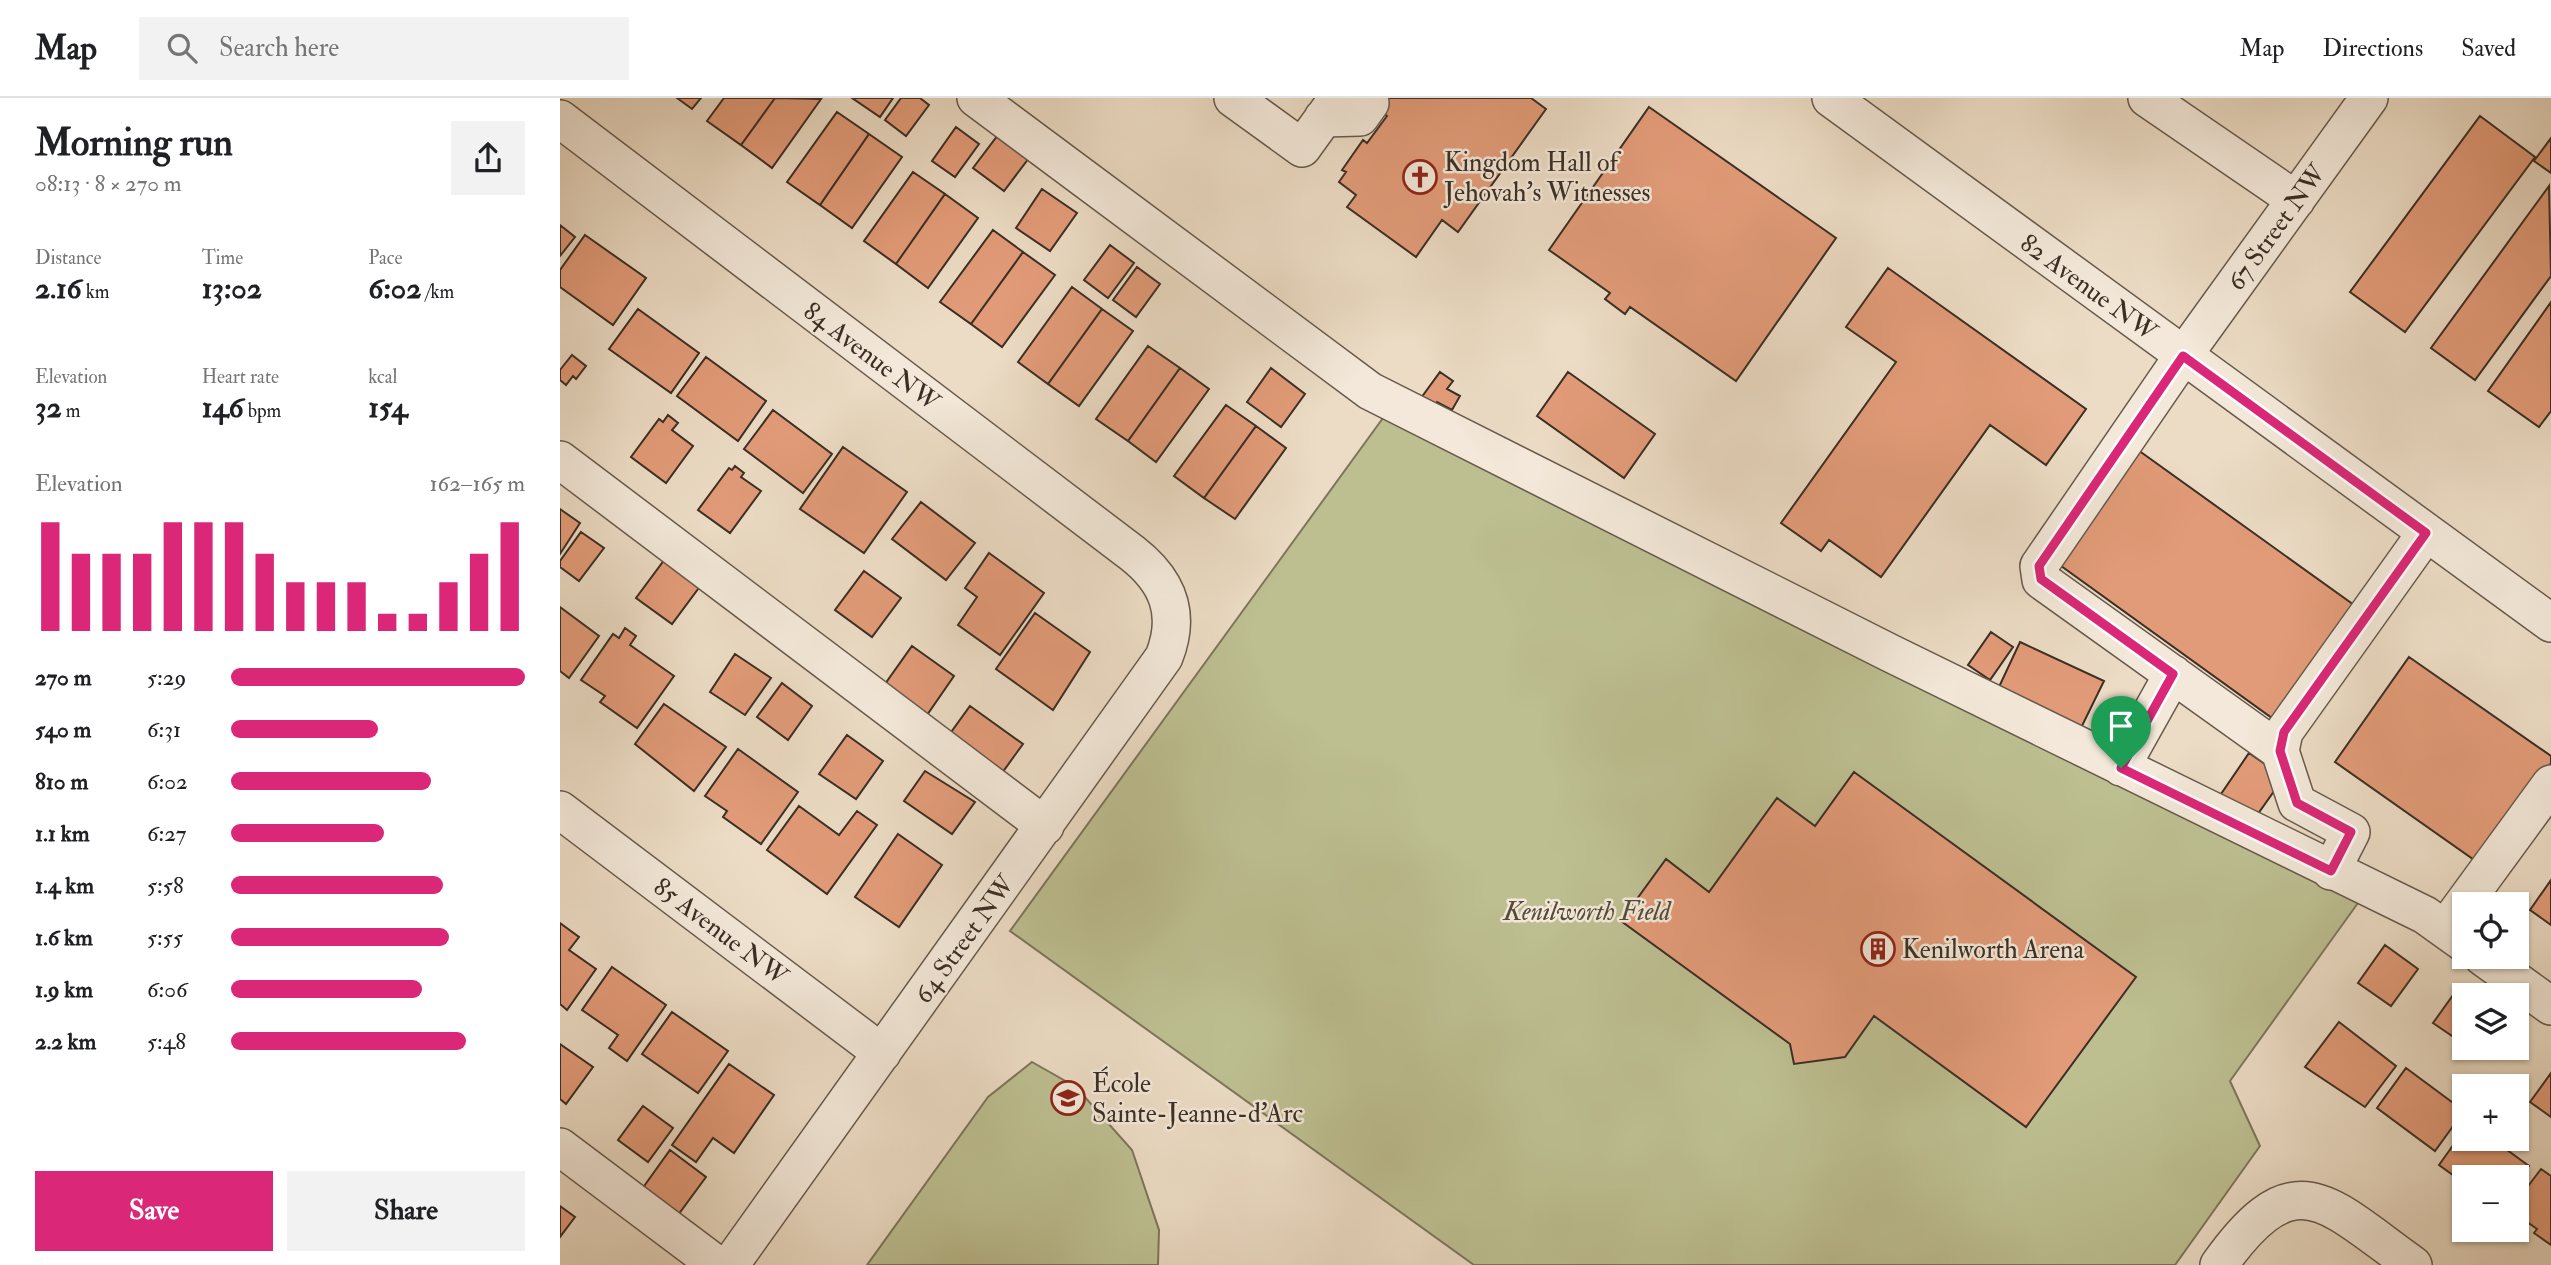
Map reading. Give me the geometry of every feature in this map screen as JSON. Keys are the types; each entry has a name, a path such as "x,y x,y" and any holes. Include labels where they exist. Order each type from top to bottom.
{"street":[{"path":"976,98 1370,391 2121,768 2425,915 2452,935"},
{"path":"1233,98 1302,148 1344,106"},
{"name":"82 Avenue NW","path":"1831,98 2551,623"},
{"path":"2147,98 2295,200"},
{"name":"67 Street NW","path":"2280,751 2041,579 2039,566 2183,356 2369,98"},
{"name":"84 Avenue NW","path":"560,119 1151,568 1171,604"},
{"path":"560,460 1045,827"},
{"path":"2331,871 2351,832 2297,803 2280,751 2284,732 2426,533"},
{"name":"64 Street NW","path":"730,1265 1164,657 1171,640 1171,604"},
{"path":"2121,768 2173,674"},
{"path":"2482,892 2551,784"},
{"name":"85 Avenue NW","path":"560,810 883,1053"},
{"path":"2500,969 2551,1006"},
{"path":"560,1147 717,1265"},
{"path":"2218,1265 2256,1219 2279,1204 2308,1200 2323,1205 2413,1265"}],"green space":[{"name":"Kenilworth Field","path":"1383,418 2363,896 2230,1081 2260,1146 2175,1265 1474,1265 1010,931"},
{"path":"1032,1062 1076,1087 1132,1150 1159,1230 1158,1265 867,1265 988,1097"}],"building":[{"path":"677,98 701,98 692,109"},
{"path":"724,98 775,98 741,145 707,121"},
{"path":"775,98 821,99 772,168 741,145"},
{"path":"852,98 893,98 880,117"},
{"path":"901,98 920,98 929,105 906,136 885,120"},
{"name":"Kingdom Hall of Jehovah's Witnesses","path":"1363,98 1531,98 1546,109 1458,232 1442,220 1416,257 1347,207 1356,195 1339,182 1346,172 1342,170 1363,140 1367,143 1387,116"},
{"path":"1649,107 1836,238 1736,381 1630,307 1625,314 1605,299 1610,293 1549,250"},
{"path":"837,112 869,134 820,205 787,182"},
{"path":"2480,116 2535,157 2405,332 2350,292"},
{"path":"956,127 979,144 955,177 932,161"},
{"path":"869,134 902,157 852,228 820,205"},
{"path":"998,135 1029,158 1004,191 973,168"},
{"path":"2551,138 2551,173 2534,161"},
{"path":"913,172 945,194 896,264 864,241"},
{"path":"2549,186 2551,276 2475,380 2431,348"},
{"path":"1042,189 1077,213 1050,251 1016,228"},
{"path":"945,194 978,218 928,288 896,264"},
{"path":"560,225 575,237 560,256"},
{"path":"993,230 1023,252 971,324 940,302"},
{"path":"585,235 646,278 613,325 560,287 560,270"},
{"path":"1110,245 1134,263 1108,298 1084,280"},
{"path":"1023,252 1055,275 1002,347 971,324"},
{"path":"1137,267 1160,284 1136,317 1113,300"},
{"path":"1888,268 2086,409 2046,465 1990,425 1881,577 1829,540 1821,551 1781,523 1896,362 1846,327"},
{"path":"1072,287 1102,309 1048,384 1018,362"},
{"path":"2551,302 2551,411 2539,427 2488,391"},
{"path":"638,309 699,353 671,393 609,349"},
{"path":"1102,309 1133,331 1079,406 1048,384"},
{"path":"1148,346 1180,368 1128,441 1096,419"},
{"path":"572,355 586,366 576,379 573,376 566,385 560,380 560,370"},
{"path":"706,357 766,401 738,441 677,396"},
{"path":"1180,368 1209,389 1156,462 1128,441"},
{"path":"1271,368 1305,394 1281,427 1247,402"},
{"path":"1440,372 1453,381 1447,389 1460,396 1452,410 1437,402 1433,408 1421,398"},
{"path":"1568,372 1655,434 1624,478 1537,416"},
{"path":"1226,405 1256,426 1204,498 1174,476"},
{"path":"773,410 832,454 803,493 744,449"},
{"path":"668,415 678,423 672,430 693,446 666,483 631,457 659,419 663,422"},
{"path":"1256,426 1286,448 1235,519 1204,498"},
{"path":"843,447 907,492 864,553 800,509"},
{"path":"2138,450 2354,605 2272,718 2057,563"},
{"path":"735,466 744,473 741,477 761,491 730,533 698,510 729,468 732,470"},
{"path":"921,502 975,543 946,580 892,539"},
{"path":"560,509 580,523 560,554"},
{"path":"581,532 604,548 579,581 560,567 560,561"},
{"path":"989,553 1044,593 1000,655 958,625 977,597 965,588"},
{"path":"665,559 701,585 672,624 636,598"},
{"path":"864,571 901,598 872,637 835,610"},
{"path":"560,607 599,636 569,678 560,671"},
{"path":"1035,613 1090,652 1053,710 996,669"},
{"path":"625,628 636,636 630,645 674,676 637,728 600,702 605,696 581,680 613,634 619,638"},
{"path":"1991,632 2013,647 1990,680 1968,665"},
{"path":"2020,642 2104,681 2081,728 1998,689"},
{"path":"912,646 954,676 927,715 885,684"},
{"path":"735,654 771,678 745,715 710,692"},
{"path":"2409,657 2551,756 2551,763 2480,864 2335,762"},
{"path":"782,683 812,706 788,740 757,717"},
{"path":"664,704 726,747 694,791 635,744"},
{"path":"970,706 1023,744 1002,773 949,735"},
{"path":"847,735 883,761 856,799 819,774"},
{"path":"738,749 798,792 761,844 723,817 727,811 705,796"},
{"path":"2249,753 2284,777 2255,818 2221,794"},
{"path":"925,771 975,802 952,834 904,801"},
{"name":"Kenilworth Arena","path":"1854,772 2136,977 2026,1127 1874,1016 1845,1057 1794,1064 1790,1044 1621,921 1666,859 1709,892 1777,798 1815,826"},
{"path":"799,806 839,835 857,811 877,825 827,894 767,850"},
{"path":"898,834 942,865 899,927 855,897"},
{"path":"2551,880 2551,925 2530,910"},
{"path":"560,923 579,937 569,950 596,969 567,1010 560,1004"},
{"path":"2385,945 2418,969 2391,1006 2358,983"},
{"path":"612,967 666,1005 627,1061 609,1048 618,1035 582,1010"},
{"path":"2452,997 2452,1036 2433,1023"},
{"path":"672,1012 728,1051 698,1093 642,1054"},
{"path":"2339,1022 2396,1066 2365,1107 2305,1067"},
{"path":"560,1044 593,1067 566,1104 560,1099"},
{"path":"729,1064 774,1095 734,1153 713,1138 696,1162 672,1145"},
{"path":"2406,1068 2452,1102 2452,1128 2435,1151 2377,1108"},
{"path":"2551,1073 2551,1117 2530,1102"},
{"path":"643,1106 673,1128 648,1162 618,1140"},
{"path":"2452,1147 2452,1151 2508,1151 2528,1165 2452,1165 2452,1174 2439,1165"},
{"path":"670,1150 706,1177 678,1215 642,1189"},
{"path":"2541,1169 2551,1176 2551,1245 2534,1233 2537,1229 2529,1223 2529,1185"},
{"path":"560,1206 575,1217 560,1237"}],"place":[{"name":"Kingdom Hall of Jehovah's Witnesses","path":"1420,177"},
{"name":"Kenilworth Arena","path":"1878,949"},
{"name":"École Sainte-Jeanne-d'Arc","path":"1068,1098"}],"route":[{"path":"2183,356 2426,533 2284,732 2280,751 2297,803 2351,832 2331,871 2121,768 2173,674 2041,579 2039,566 2183,356"}]}
